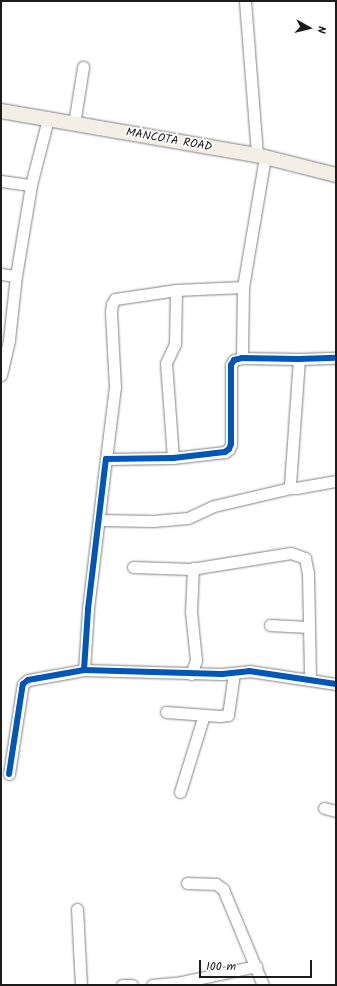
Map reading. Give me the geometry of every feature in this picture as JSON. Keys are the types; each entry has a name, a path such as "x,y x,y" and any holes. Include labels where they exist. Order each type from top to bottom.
{"main road":[{"name":"MANCOTA ROAD","path":"1,111 261,156 336,175"}],"street":[{"path":"242,358 243,287 261,156 245,1"},
{"path":"74,124 83,67"},
{"path":"1,375 5,339 31,185 48,119"},
{"path":"1,181 31,185"},
{"path":"1,274 16,276"},
{"path":"84,670 89,602 116,387 111,312 112,304 115,299 120,297 176,290 243,287"},
{"path":"173,458 166,370 167,358 175,344 176,290"},
{"path":"106,459 173,458 225,452 229,449 231,444 231,365 234,360 242,358 336,358"},
{"path":"291,488 290,479 299,359"},
{"path":"100,520 153,522 188,518 214,506 291,488 336,481"},
{"path":"133,567 193,568 291,553 305,558 308,573 310,679"},
{"path":"191,674 196,660 191,612 193,568"},
{"path":"270,625 308,627"},
{"path":"9,774 23,684 28,680 84,670 191,674 234,673 249,671 264,672 336,684"},
{"path":"166,712 224,717 230,713 234,673"},
{"path":"180,792 204,715"},
{"path":"324,808 336,811"},
{"path":"187,883 216,884 223,889 263,985"},
{"path":"77,909 81,985"},
{"path":"152,985 177,983 256,966"},
{"path":"122,985 132,985"}],"cycle path":[{"path":"84,670 88,609 106,459 173,458 225,452 229,449 231,444 231,365 234,360 242,358 336,358"},
{"path":"9,774 23,684 28,680 84,670 222,674 249,671 336,684"}]}
